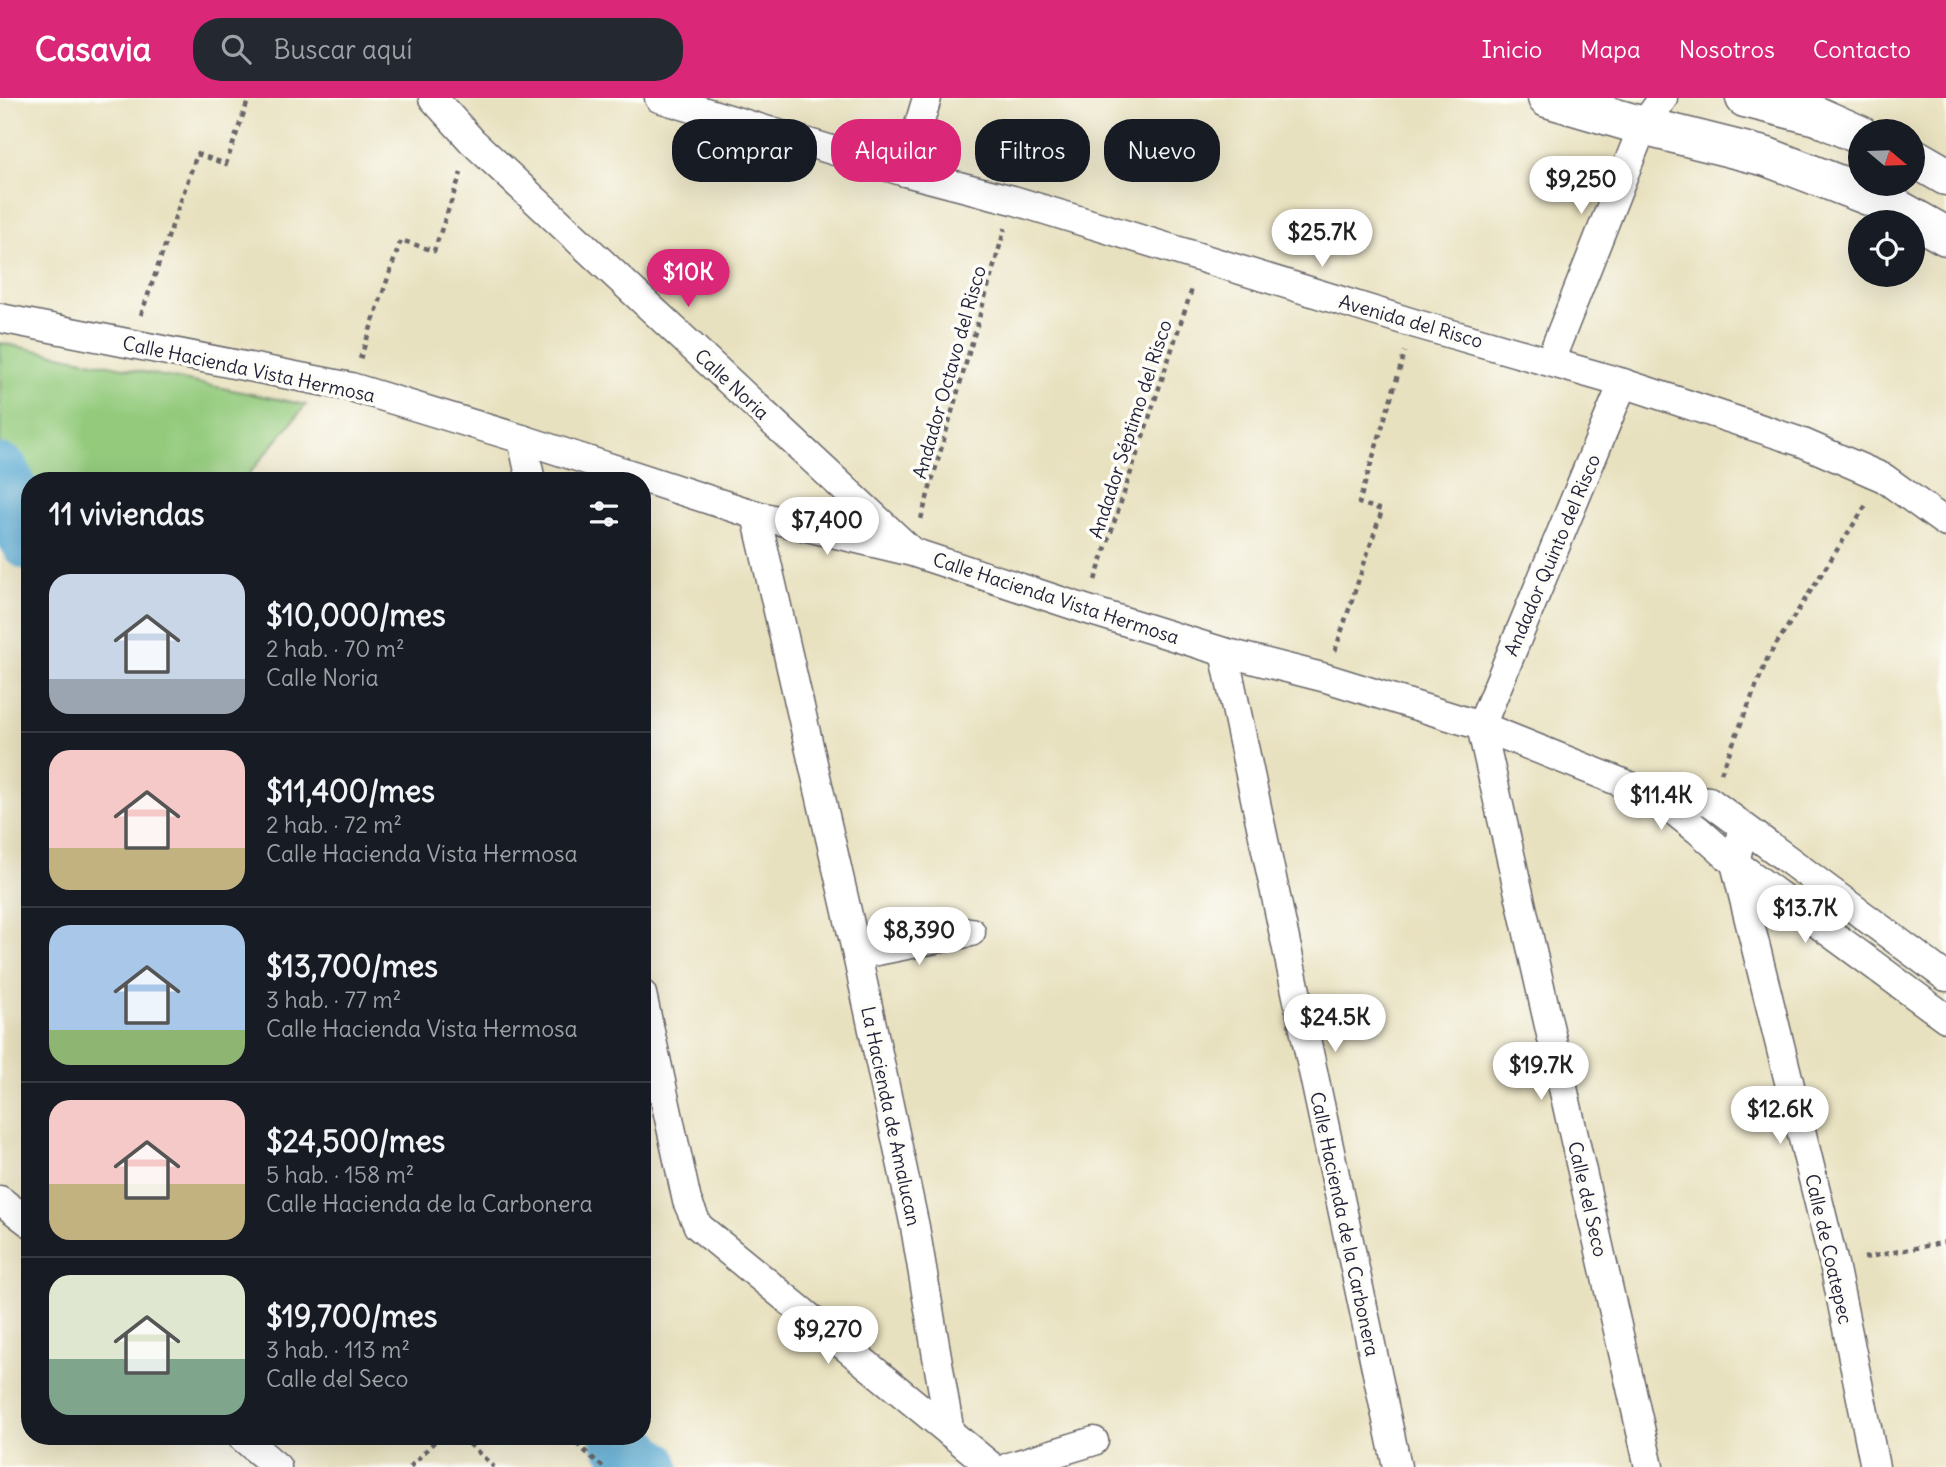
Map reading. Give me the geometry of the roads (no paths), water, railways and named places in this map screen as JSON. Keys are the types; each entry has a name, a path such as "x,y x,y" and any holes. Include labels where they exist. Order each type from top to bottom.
{"main road":[{"path":"1547,98 1653,112 1887,203 1946,236"},
{"path":"1745,98 1804,107 1848,129"},
{"path":"1925,164 1946,176"}],"street":[{"name":"Calle Noria","path":"433,98 472,141 912,552"},
{"name":"Avenida del Risco","path":"659,98 831,150"},
{"path":"921,119 927,98"},
{"path":"1550,361 1653,112"},
{"name":"Avenida del Risco","path":"944,182 1013,200 1413,323 1623,383 1801,442 1884,478 1946,523"},
{"name":"Calle Hacienda Vista Hermosa","path":"0,318 351,387 624,472"},
{"name":"Andador Quinto del Risco","path":"1481,726 1623,383"},
{"path":"522,439 529,472"},
{"name":"Calle Hacienda Vista Hermosa","path":"651,481 756,515 912,552 1085,610 1224,652 1326,678 1481,726 1655,796 1735,863 1946,1018"},
{"name":"La Hacienda de Amalucan","path":"756,515 857,954 915,1227 950,1433"},
{"name":"Calle Hacienda de la Carbonera","path":"1224,652 1397,1467"},
{"name":"Calle del Seco","path":"1481,726 1649,1467"},
{"name":"Calle Hacienda Vista Hermosa","path":"1655,796 1709,801 1743,828"},
{"path":"1743,828 1946,977"},
{"name":"Calle de Coatepec","path":"1743,828 1735,863 1834,1264 1875,1467"},
{"path":"857,954 971,932"},
{"path":"651,1035 687,1201 698,1226 992,1467"},
{"path":"0,1200 21,1216"},
{"path":"1009,1467 1094,1441"},
{"path":"251,1445 277,1467"}],"waterway":[{"path":"0,474 21,520"},
{"path":"627,1445 649,1467"}]}
